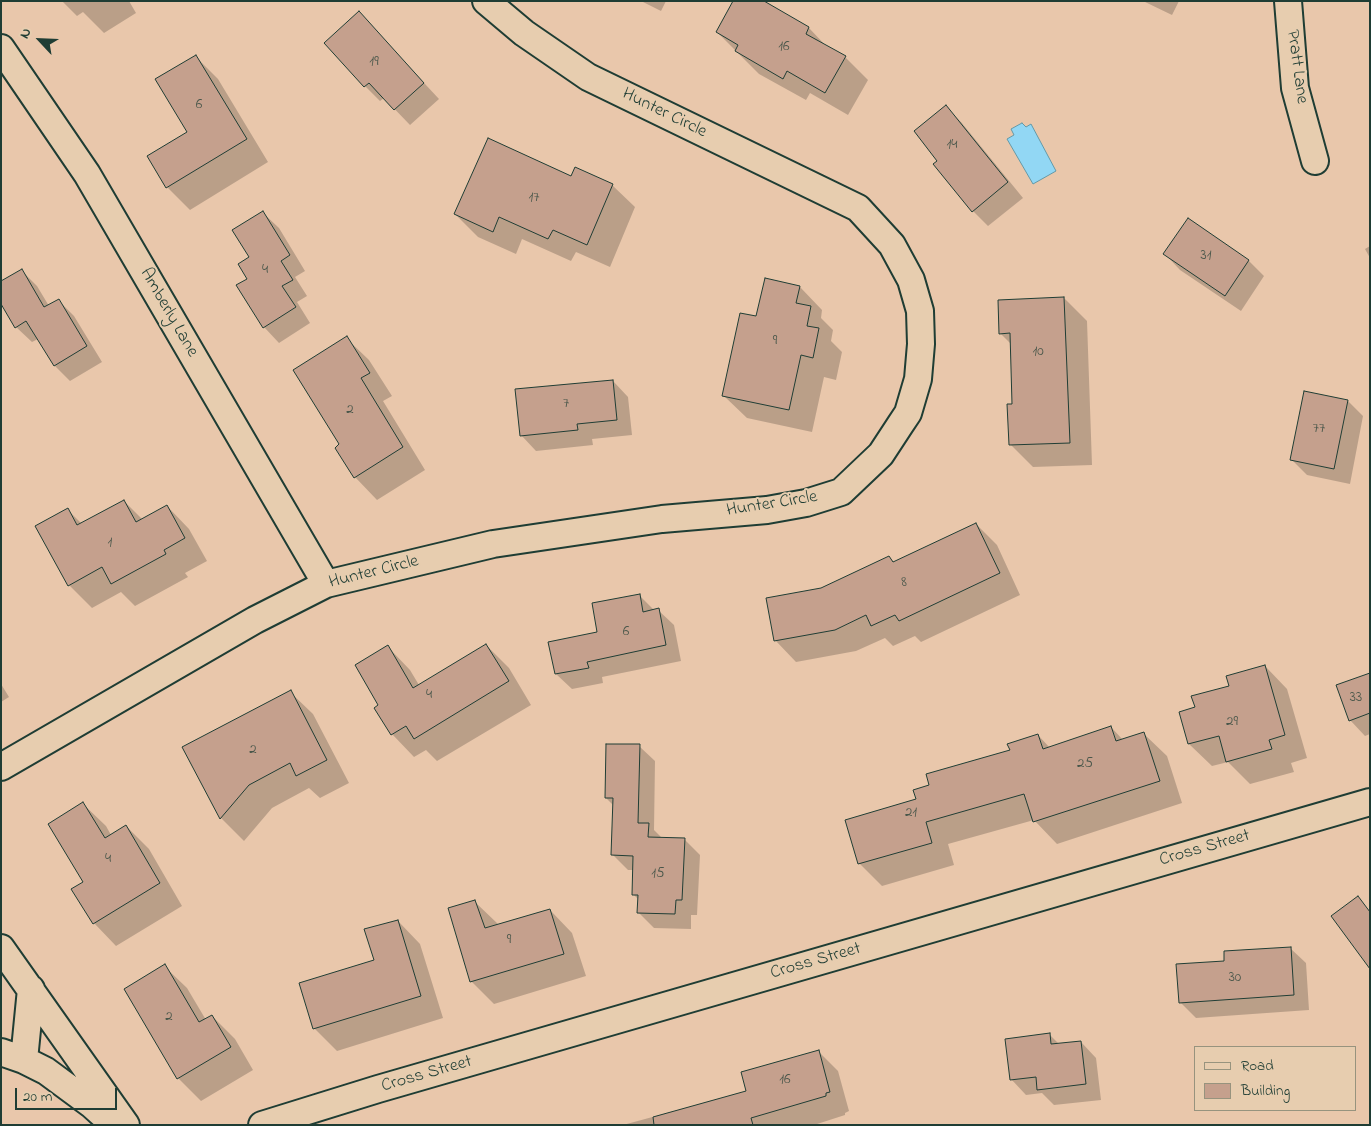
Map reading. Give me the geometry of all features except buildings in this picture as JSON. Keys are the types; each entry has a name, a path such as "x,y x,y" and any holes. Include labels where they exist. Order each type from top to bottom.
{"street":[{"name":"Hunter Circle","path":"1,767 255,620 326,584 493,544 662,519 767,510 806,503 841,492 882,454 908,413 918,379 921,344 920,311 911,280 892,245 858,208 588,78 524,33 486,1"},
{"name":"Pratt Lane","path":"1288,1 1295,88 1315,161"},
{"name":"Amberly Lane","path":"1,48 87,174 326,584"},
{"name":"Cross Street","path":"262,1125 397,1083 1370,802"},
{"path":"1,948 126,1125"},
{"path":"31,989 13,1056 46,1071 92,1105 114,1125"}],"water":[{"path":"1022,123 1026,127 1031,124 1056,171 1033,184 1007,139 1014,135 1011,129"}]}
